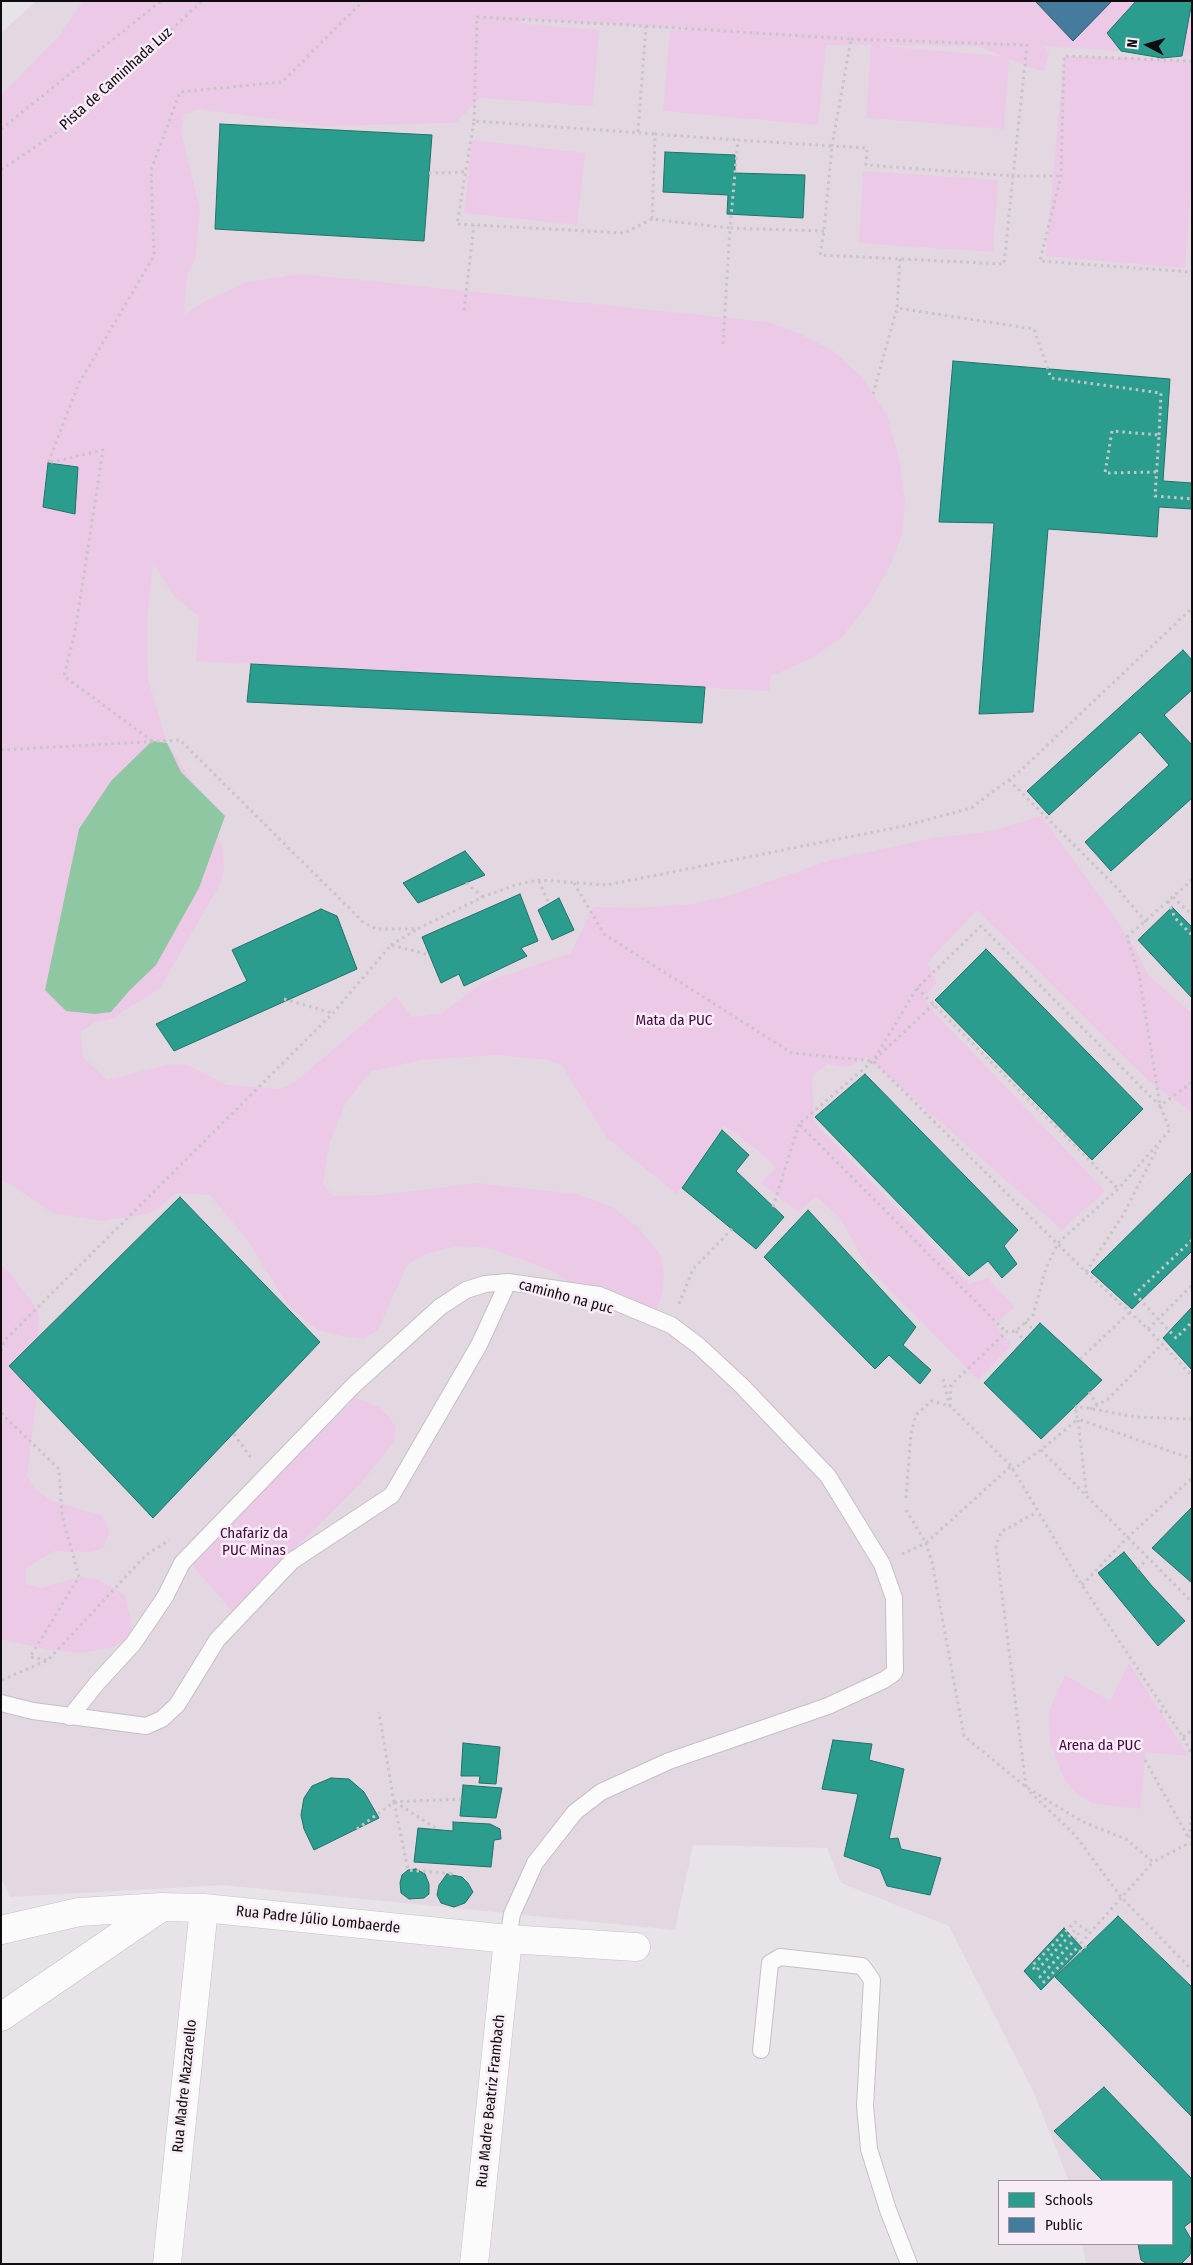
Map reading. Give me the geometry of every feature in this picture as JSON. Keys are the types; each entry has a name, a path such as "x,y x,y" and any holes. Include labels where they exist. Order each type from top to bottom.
{"street":[{"name":"Rua Padre Júlio Lombaerde","path":"1,1930 79,1912 162,1907 204,1908 508,1939 636,1947"},
{"path":"1,2017 162,1907"},
{"name":"Rua Madre Mazzarello","path":"166,2264 204,1908"},
{"name":"Rua Madre Beatriz Frambach","path":"474,2264 508,1939"}],"lane":[{"path":"1,1703 70,1717 146,1726 162,1720 177,1704 217,1640 292,1561 392,1495 479,1345 508,1282"},
{"path":"70,1717 98,1682 133,1644 166,1597 182,1563 353,1386 440,1307 466,1290 485,1284 508,1282 600,1295 671,1325 699,1346 741,1385 828,1476 882,1564 894,1598 896,1663 894,1673 828,1706 669,1761 601,1792 575,1812 535,1863 512,1914 508,1939"},
{"path":"761,2050 770,1963 780,1957 862,1966 872,1980 865,2106 869,2149 888,2210 909,2264"}],"path":[{"path":"1,129 161,1"},
{"name":"Pista de Caminhada Luz","path":"1,170 72,122 202,1"},
{"path":"152,741 64,676 74,632 103,450 48,462 79,383 154,256 151,170 180,92 282,82 362,1"},
{"path":"824,231 730,228 652,219 624,234 457,224 474,121 477,17 851,39 1027,45 1004,264 820,255 824,231 832,146 851,39"},
{"path":"638,132 646,26"},
{"path":"1192,61 1064,56 1061,176 1040,261 1192,272"},
{"path":"474,121 867,148 866,166 1013,176 1061,176"},
{"path":"652,219 655,134"},
{"path":"723,344 730,228 738,140"},
{"path":"429,173 466,172"},
{"path":"464,310 474,225"},
{"path":"873,394 897,308 900,259"},
{"path":"897,308 1034,329 1050,378 1160,392 1155,496 1192,500"},
{"path":"1156,472 1104,473 1112,431 1159,435"},
{"path":"1,1351 4,1341 333,1013 390,945 417,929 483,896 515,885 539,880 607,885 904,826 970,808 1009,780 1192,608"},
{"path":"1,750 180,740 364,924 377,929 417,929"},
{"path":"1009,780 1117,888 1146,922"},
{"path":"539,880 550,904"},
{"path":"950,1406 951,1385 1006,1332 1016,1331 1032,1315 1046,1268 1058,1243 1118,1189 1170,1130 1160,1106 1139,974 1127,937 1192,880"},
{"path":"466,883 483,896"},
{"path":"574,883 604,934 792,1053 873,1061 1086,1272 1148,1329 1192,1376"},
{"path":"1173,897 1192,915"},
{"path":"1168,901 1175,918 1192,935"},
{"path":"873,1061 917,988 981,926 1160,1106"},
{"path":"390,945 430,955"},
{"path":"917,988 1118,1189"},
{"path":"284,999 333,1013"},
{"path":"773,1207 799,1124 873,1061 934,1004"},
{"path":"1160,1106 1192,1082"},
{"path":"799,1124 1006,1332"},
{"path":"1086,1272 1124,1215 1161,1142"},
{"path":"671,1325 693,1269 732,1229"},
{"path":"1192,1240 1135,1294 1176,1338 1192,1322"},
{"path":"1148,1329 1192,1285"},
{"path":"1080,1359 1130,1312"},
{"path":"1026,1322 1034,1330"},
{"path":"1016,1331 1024,1340"},
{"path":"1089,1409 1108,1399 1162,1344"},
{"path":"943,1379 950,1406"},
{"path":"1089,1392 1097,1405"},
{"path":"906,1498 911,1433 916,1416 931,1401 950,1406 1012,1468 1036,1512 1183,1737 1192,1755"},
{"path":"1075,1406 1079,1409"},
{"path":"1087,1498 1078,1419 1075,1412 1082,1407 1136,1417 1192,1419"},
{"path":"1,1413 59,1469 62,1514 79,1577 30,1657 48,1660"},
{"path":"882,1564 926,1542 1012,1468 1041,1450 1078,1419"},
{"path":"1078,1419 1192,1459"},
{"path":"234,1434 265,1476"},
{"path":"1041,1450 1192,1602"},
{"path":"1082,1585 1127,1538 1192,1478"},
{"path":"906,1510 926,1542 932,1562 939,1591 964,1736 1026,1787 1075,1835 1121,1897 1192,1970"},
{"path":"1026,1787 996,1546 1000,1532 1036,1512"},
{"path":"1,1680 48,1660 146,1556 170,1540"},
{"path":"1138,1569 1148,1558"},
{"path":"1160,1712 1165,1709"},
{"path":"379,1712 408,1870 454,1874 448,1874"},
{"path":"1183,1737 1192,1730"},
{"path":"1086,1948 1079,1943 1153,1862 1191,1843 1145,1760"},
{"path":"1026,1787 1084,1822 1126,1839 1153,1862"},
{"path":"357,1829 394,1802 462,1800"},
{"path":"394,1802 437,1829"},
{"path":"1188,1837 1192,1811"},
{"path":"1081,1952 1078,1948 1044,1982 1040,1977 1079,1935 1075,1930 1036,1971 1032,1966 1075,1922 1090,1933"}],"shaded area":[{"path":"36,1 1192,1 1192,2264 1086,2264 1082,2245 1173,2245 1173,2180 1069,2180 1033,2091 949,1926 841,1883 827,1848 693,1845 675,1930 223,1885 10,1897 1,1878 1,33"},
{"path":"152,741 167,743 181,772 225,816 199,888 156,965 129,991 111,1012 95,1014 66,1011 45,990 79,829 111,781"}],"green space":[{"name":"Mata da PUC","path":"83,1 1192,1 1192,56 1044,46 1049,54 1044,71 1009,59 1004,129 866,118 871,45 826,45 818,125 663,111 670,30 689,31 681,28 524,19 516,23 599,30 593,106 480,98 455,123 323,126 199,109 184,115 181,131 200,210 195,259 188,273 184,305 185,314 205,301 247,282 301,274 768,322 800,334 833,351 862,377 887,416 899,458 905,500 902,535 890,566 869,603 842,637 812,658 771,676 769,691 196,661 199,616 174,596 153,563 147,620 148,679 167,743 208,805 223,852 224,870 220,884 160,988 111,1019 94,1022 80,1033 84,1058 107,1080 168,1065 187,1065 227,1085 279,1089 295,1082 396,996 411,1017 442,1013 482,983 571,953 593,907 639,908 692,904 734,894 828,861 933,838 993,831 1041,816 1109,909 1134,947 1149,976 1192,1013 1192,1112 1149,1081 977,910 927,963 937,983 924,997 935,1013 1105,1191 1062,1230 867,1057 848,1067 827,1064 812,1077 814,1122 969,1284 988,1278 1015,1307 995,1324 1011,1345 978,1380 867,1266 840,1218 816,1196 799,1212 761,1183 776,1168 765,1156 724,1125 677,1194 608,1139 562,1066 548,1060 497,1055 421,1060 370,1072 345,1104 329,1145 323,1184 333,1196 382,1195 477,1183 577,1194 612,1207 638,1227 660,1254 664,1273 662,1293 656,1310 640,1319 611,1309 554,1272 524,1260 488,1248 455,1246 424,1255 407,1265 378,1330 364,1339 348,1337 318,1330 289,1307 248,1241 210,1195 176,1193 151,1213 102,1221 53,1213 1,1180 1,95 59,36","holes":["880,45 979,46 1001,56"]},
{"path":"1064,56 1192,61 1192,175 1185,268 1046,256"},
{"path":"472,140 585,153 577,225 464,213"},
{"path":"863,171 998,180 993,252 859,243"},
{"path":"1,1265 7,1269 38,1310 40,1372 27,1476 36,1490 50,1500 102,1516 109,1531 104,1548 89,1552 55,1551 26,1568 26,1584 42,1588 79,1577 97,1579 125,1595 132,1627 126,1640 110,1648 81,1653 45,1649 1,1639"},
{"name":"Chafariz da PUC Minas","path":"356,1398 378,1407 389,1417 396,1428 393,1443 360,1484 232,1611 193,1566 204,1549 231,1519"},
{"name":"Arena da PUC","path":"1129,1663 1188,1756 1146,1752 1140,1809 1092,1803 1077,1794 1064,1779 1050,1743 1049,1711 1065,1675 1110,1701"}],"building: Schools":[{"path":"1136,1 1192,1 1182,56 1162,58 1121,51 1107,33"},
{"path":"220,124 432,135 424,241 215,229"},
{"path":"665,152 735,155 735,173 805,175 803,218 727,214 728,195 663,192"},
{"path":"953,361 1170,379 1163,481 1192,483 1192,509 1159,507 1157,537 1048,529 1033,712 979,714 994,523 939,522"},
{"path":"48,463 78,467 75,514 43,507"},
{"path":"1183,650 1192,660 1192,690 1164,715 1192,745 1192,798 1111,871 1085,842 1169,765 1140,732 1049,815 1027,791"},
{"path":"251,664 705,687 702,723 247,702"},
{"path":"465,851 485,875 418,903 403,883"},
{"path":"520,894 538,941 521,948 527,956 464,986 459,974 441,983 422,937"},
{"path":"559,898 574,930 552,940 538,910"},
{"path":"1172,907 1192,927 1192,998 1138,940"},
{"path":"321,909 337,916 357,969 174,1051 156,1024 247,981 232,950"},
{"path":"986,949 1143,1109 1092,1160 935,1000"},
{"path":"865,1074 1018,1230 1004,1246 1017,1264 1002,1278 988,1261 969,1276 815,1117"},
{"path":"722,1130 749,1155 736,1171 784,1217 756,1249 682,1188"},
{"path":"1192,1172 1192,1251 1132,1309 1091,1272"},
{"path":"180,1197 320,1342 153,1518 9,1366"},
{"path":"808,1210 916,1327 903,1345 931,1370 920,1384 889,1355 875,1369 764,1257"},
{"path":"1192,1307 1192,1370 1163,1338"},
{"path":"1040,1323 1102,1380 1041,1439 984,1383"},
{"path":"1192,1507 1192,1583 1152,1548"},
{"path":"1124,1552 1152,1586 1185,1621 1158,1646 1098,1573"},
{"path":"833,1740 872,1744 869,1760 904,1769 889,1839 898,1838 901,1849 941,1858 930,1895 887,1886 880,1869 844,1856 858,1794 822,1789"},
{"path":"463,1743 500,1747 496,1784 479,1783 480,1776 461,1776"},
{"path":"331,1778 349,1779 364,1792 379,1818 314,1850 304,1829 301,1815 304,1798 312,1786"},
{"path":"463,1785 502,1788 496,1818 460,1816"},
{"path":"453,1822 490,1824 500,1829 501,1839 494,1840 491,1867 414,1862 418,1828 453,1831"},
{"path":"416,1869 425,1874 429,1884 429,1894 424,1898 409,1899 401,1893 400,1883 402,1875 408,1870"},
{"path":"447,1874 462,1877 468,1883 473,1892 465,1903 454,1907 441,1903 437,1895 439,1885"},
{"path":"1118,1916 1192,1987 1192,2117 1055,1977"},
{"path":"1064,1928 1082,1948 1041,1990 1024,1971"},
{"path":"1104,2087 1192,2179 1192,2221 1184,2227 1191,2239 1190,2255 1181,2264 1147,2264 1141,2260 1138,2245 1173,2245 1173,2180 1102,2180 1054,2131"}],"building: Public":[{"path":"1035,1 1112,1 1073,41"}]}
